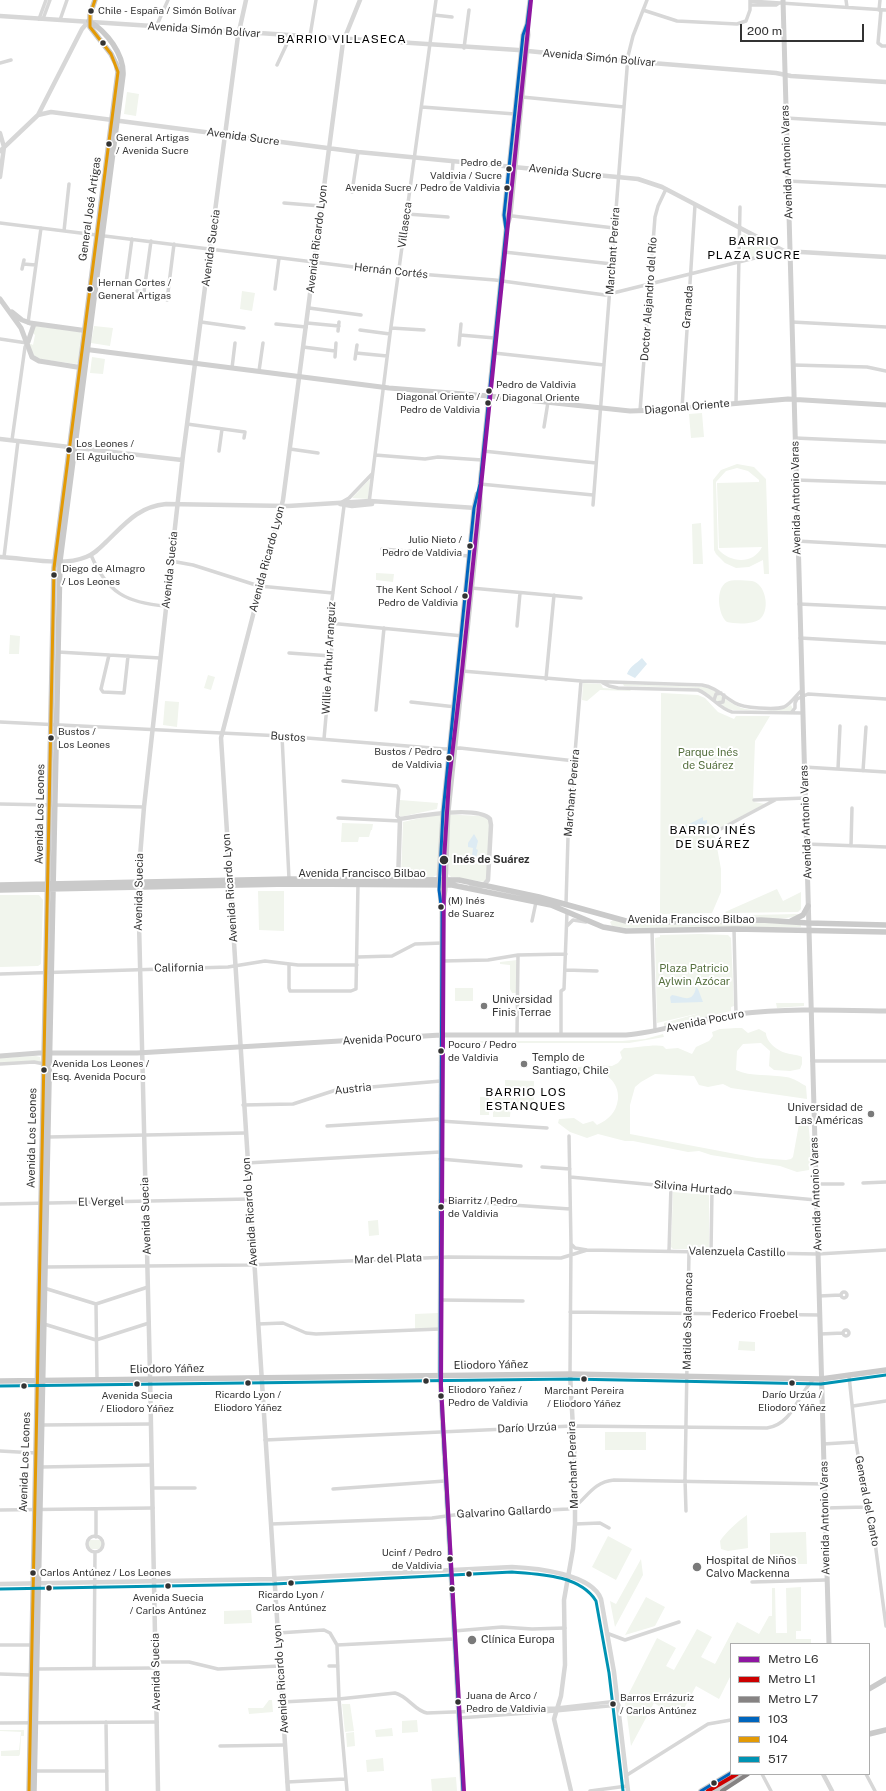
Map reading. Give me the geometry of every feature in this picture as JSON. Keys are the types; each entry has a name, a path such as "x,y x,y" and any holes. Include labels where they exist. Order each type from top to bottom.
{"main road":[{"path":"90,21 90,12 95,0"},
{"path":"463,1791 440,1376 442,882 445,812 494,353 507,216 522,97 524,31 527,24 530,0"},
{"name":"Avenida Antonio Varas","path":"781,2 785,75 829,1643"},
{"name":"General José Artigas","path":"82,368 115,121 117,79 117,66 111,54 90,28 90,21"},
{"path":"513,166 515,114 524,51"},
{"path":"0,299 20,319 28,323 87,331"},
{"path":"8,308 21,328 28,342 30,354 35,360 82,368"},
{"path":"28,342 34,324"},
{"name":"Diagonal Oriente","path":"84,349 384,387 640,411 794,399 886,405"},
{"name":"Avenida Los Leones","path":"28,1791 37,1669 42,1425 40,1380 44,1203 48,1137 47,1054 57,561 82,368"},
{"path":"468,588 469,556 477,508"},
{"name":"Avenida Los Leones","path":"54,725 58,652 57,561"},
{"name":"Avenida Francisco Bilbao","path":"230,883 289,879 442,882 459,880 485,885 612,918 640,922 747,920 808,923 886,924"},
{"name":"Avenida Francisco Bilbao","path":"0,890 138,884 358,884 398,881"},
{"name":"Avenida Francisco Bilbao","path":"442,882 567,907 591,922 609,928 626,931 734,929 886,932"},
{"name":"Avenida Francisco Bilbao","path":"0,885 51,887"},
{"path":"787,922 802,916 808,906"},
{"path":"598,924 602,920 602,915"},
{"path":"609,928 609,922 612,918"},
{"name":"Avenida Pocuro","path":"0,1056 141,1052 441,1035 626,1035 655,1031 736,1014 810,1009 886,1011"},
{"name":"Avenida Los Leones","path":"34,1791 35,1771 30,1675 36,1453 44,1324 44,1064 47,1054"},
{"name":"Eliodoro Yáñez","path":"0,1381 570,1374 821,1379 886,1370"},
{"path":"870,1688 886,1679"},
{"path":"870,1734 885,1732"},
{"path":"701,1791 730,1774"},
{"path":"716,1791 744,1775"}],"street":[{"path":"41,19 46,0"},
{"path":"41,19 50,0"},
{"path":"60,20 67,0"},
{"path":"156,27 168,0"},
{"name":"Avenida Suecia","path":"158,1791 149,1323 141,1052 138,884 144,807 182,460 240,32 246,0"},
{"path":"310,36 316,0"},
{"name":"Avenida Ricardo Lyon","path":"288,1791 245,1133 221,733 282,506 344,39 360,0"},
{"name":"Villaseca","path":"368,503 436,0"},
{"name":"Marchant Pereira","path":"592,505 601,408 627,61 631,41 647,0"},
{"path":"817,0 817,6"},
{"path":"846,0 846,7"},
{"path":"880,0 878,43 882,46 886,46"},
{"path":"643,10 666,19 687,22 737,24 746,20 750,2 776,5 781,2 817,6 886,10"},
{"path":"464,48 469,10"},
{"path":"434,15 452,17"},
{"name":"Avenida Simón Bolívar","path":"0,16 524,51 627,61 776,72 785,75 886,82"},
{"path":"2,149 38,115 82,29 90,21"},
{"path":"277,65 291,35"},
{"path":"0,63 11,60"},
{"path":"522,97 624,107"},
{"path":"44,104 51,112"},
{"path":"422,107 515,114"},
{"name":"Avenida Sucre","path":"38,115 51,112 415,159 513,166 643,180 666,189 777,249 790,252 886,257"},
{"path":"786,118 886,124"},
{"path":"0,133 2,149 0,177"},
{"path":"352,192 358,152"},
{"path":"451,189 453,162"},
{"path":"788,181 886,186"},
{"path":"64,231 69,184"},
{"name":"Doctor Alejandro del Río","path":"640,411 655,216 666,189"},
{"path":"284,203 321,206"},
{"name":"Granada","path":"682,408 695,205"},
{"path":"736,403 740,207"},
{"path":"407,214 448,217"},
{"path":"507,216 614,228"},
{"name":"Hernán Cortés","path":"0,223 399,272 501,280 573,291 609,294 772,254 777,249"},
{"path":"28,323 41,228"},
{"path":"126,283 132,239"},
{"path":"137,291 144,292 151,241"},
{"path":"167,300 174,244"},
{"path":"504,252 612,264"},
{"path":"275,289 279,258"},
{"path":"22,269 23,262 36,265"},
{"path":"308,308 361,316"},
{"path":"201,322 244,328"},
{"path":"792,322 886,327"},
{"path":"276,324 338,326"},
{"path":"459,345 462,324"},
{"path":"391,328 424,330"},
{"path":"360,330 390,334"},
{"path":"460,335 495,338"},
{"path":"0,339 28,342"},
{"path":"12,440 24,347 28,342"},
{"path":"232,368 235,343"},
{"path":"259,371 263,343"},
{"path":"335,357 336,343"},
{"path":"355,359 357,345"},
{"path":"303,346 336,351"},
{"path":"356,353 387,356"},
{"path":"494,353 604,365"},
{"path":"793,365 867,367 886,371"},
{"path":"544,427 548,402"},
{"path":"187,424 245,432 244,438"},
{"path":"220,451 222,429"},
{"path":"795,438 886,442"},
{"path":"0,439 182,460"},
{"path":"18,441 2,557 57,561 76,560 91,555 131,517 157,505 282,506 339,504 346,502 368,503"},
{"path":"290,449 318,453"},
{"path":"483,451 596,463"},
{"path":"374,455 425,460 438,457 482,460"},
{"path":"339,504 348,498 372,474"},
{"path":"796,480 886,483"},
{"path":"480,484 593,495"},
{"path":"339,504 344,506 378,502 477,508"},
{"name":"Willie Arthur Aranguiz","path":"324,739 332,644 329,623 344,506"},
{"path":"797,541 886,546"},
{"path":"382,549 469,556"},
{"path":"91,555 106,582 124,597 139,603 166,606"},
{"path":"171,561 193,565 261,586 333,593"},
{"path":"468,588 581,598"},
{"path":"517,626 520,592"},
{"path":"546,679 554,595"},
{"path":"799,604 886,608"},
{"path":"329,623 463,636"},
{"path":"376,710 384,628"},
{"path":"800,638 886,643"},
{"path":"58,652 160,658"},
{"path":"289,653 331,656"},
{"path":"109,655 101,689 103,692 124,692 128,656"},
{"path":"460,670 546,679 709,686 735,704 746,707 784,707 802,696 809,694 886,699"},
{"name":"Marchant Pereira","path":"561,1035 561,991 564,989 566,970 568,837 581,681"},
{"path":"602,682 616,688 696,690 704,693 725,710 732,712 803,712"},
{"path":"793,702 802,690"},
{"path":"715,702 716,694 722,694"},
{"path":"715,702 723,702 722,694"},
{"path":"411,702 456,707"},
{"path":"791,712 795,708 793,702"},
{"name":"Bustos","path":"0,722 282,736 452,748 575,761"},
{"path":"838,769 840,726"},
{"path":"863,771 866,727"},
{"path":"282,736 289,879"},
{"path":"804,767 886,772"},
{"path":"343,781 397,786 399,790 397,816 400,820 398,881"},
{"path":"754,800 805,798"},
{"path":"715,832 775,800"},
{"path":"0,804 144,807"},
{"path":"851,846 852,808"},
{"path":"338,818 400,820 445,812 482,814 490,819 491,825 488,880 485,885 467,887"},
{"path":"806,844 886,848"},
{"path":"289,964 289,989 293,991 353,991 357,986 358,884"},
{"path":"532,921 536,902"},
{"path":"567,926 575,920 591,922"},
{"path":"734,929 736,1014"},
{"path":"652,931 655,1031"},
{"path":"358,957 392,956 415,944 442,943"},
{"path":"442,961 493,960 518,955 566,954"},
{"path":"517,1035 518,955"},
{"name":"California","path":"0,974 235,966 265,961 289,964 357,965"},
{"path":"566,970 597,971"},
{"path":"812,1060 886,1061"},
{"path":"0,1064 34,1062 44,1064"},
{"name":"Austria","path":"244,1105 293,1104 304,1102 336,1090 440,1081"},
{"path":"327,1126 440,1120 547,1128"},
{"path":"48,1137 245,1133"},
{"name":"Marchant Pereira","path":"569,1136 571,1244 570,1374 575,1474 575,1524 564,1600 565,1665 561,1696 556,1710 555,1724 571,1791"},
{"path":"247,1163 440,1152"},
{"path":"440,1160 521,1166"},
{"path":"542,1167 570,1169"},
{"name":"Silvina Hurtado","path":"570,1177 816,1200"},
{"path":"863,1183 886,1182"},
{"path":"815,1184 843,1184"},
{"path":"669,1251 671,1186"},
{"path":"711,1252 712,1190"},
{"name":"El Vergel","path":"0,1204 250,1199"},
{"path":"440,1200 570,1209"},
{"name":"Valenzuela Castillo","path":"571,1244 575,1248 587,1250 689,1252 818,1254 886,1250"},
{"name":"Valenzuela Castillo","path":"570,1255 587,1250"},
{"name":"Matilde Salamanca","path":"686,1511 686,1376 689,1252"},
{"name":"Mar del Plata","path":"45,1267 254,1264 441,1257 560,1258 570,1255"},
{"path":"44,1288 96,1304 148,1287"},
{"path":"819,1296 841,1296"},
{"path":"440,1300 523,1301"},
{"path":"96,1304 97,1380"},
{"name":"Federico Froebel","path":"570,1312 820,1315"},
{"path":"44,1324 96,1340 149,1323"},
{"path":"258,1324 283,1323 306,1333 316,1334 440,1329"},
{"path":"820,1334 843,1333"},
{"name":"General del Canto","path":"849,1376 856,1442 866,1507 873,1527 886,1626"},
{"name":"Darío Urzúa","path":"265,1440 572,1426 764,1429 774,1427 783,1422 789,1416 814,1379"},
{"path":"853,1406 886,1401"},
{"path":"42,1425 151,1424"},
{"path":"823,1444 856,1442"},
{"path":"0,1451 36,1453"},
{"path":"41,1467 152,1466"},
{"path":"333,1489 445,1481"},
{"path":"575,1507 588,1492 606,1481 824,1484"},
{"path":"152,1488 195,1488"},
{"name":"Galvarino Gallardo","path":"271,1524 432,1518 447,1515 568,1509 575,1507"},
{"path":"825,1508 866,1507"},
{"path":"0,1510 153,1508"},
{"path":"96,1509 96,1537"},
{"path":"575,1524 600,1523 609,1528"},
{"path":"90,1537 96,1537 102,1539 103,1548 101,1551 95,1552 88,1550 86,1541 90,1537"},
{"path":"94,1668 95,1552"},
{"path":"0,1584 274,1579 450,1569 520,1567 568,1576 588,1583 598,1592 601,1599 609,1634 628,1788 590,1791"},
{"path":"752,1582 826,1580"},
{"path":"609,1634 625,1640 679,1622"},
{"path":"454,1631 502,1627 532,1629 565,1628"},
{"path":"278,1633 324,1630 329,1631 337,1644 339,1699 347,1791"},
{"path":"337,1644 454,1638"},
{"path":"0,1645 31,1645"},
{"path":"156,1662 189,1662 218,1669 280,1666"},
{"path":"329,1666 338,1666"},
{"path":"37,1669 156,1668"},
{"path":"0,1674 30,1675"},
{"path":"282,1702 395,1694 403,1696 424,1712 459,1715 556,1710 618,1703"},
{"path":"627,1775 708,1724 730,1720"},
{"path":"106,1722 107,1791"},
{"path":"0,1723 157,1722"},
{"path":"220,1746 285,1745"},
{"path":"35,1771 107,1771"},
{"path":"763,1775 771,1791"},
{"path":"824,1775 832,1791"},
{"path":"867,1775 875,1791"},
{"path":"287,1782 345,1779"}],"green space":[{"path":"127,92 139,94 136,116 124,114"},
{"path":"744,234 772,249 770,253 744,260 742,259 742,236"},
{"path":"242,291 255,293 252,311 240,309"},
{"path":"36,326 80,332 78,363 76,364 40,359 32,354 29,343 33,345 35,335 32,332"},
{"path":"94,326 113,328 110,346 91,343"},
{"path":"92,357 105,359 103,374 90,373"},
{"path":"702,413 704,437 691,438 689,414"},
{"path":"737,464 754,467 766,479 769,574 764,574 763,560 749,567 736,568 725,563 714,550 713,480 721,470","holes":["737,468 748,471 759,480 760,510 759,482 717,483 719,548 762,547 753,557 741,560 729,557 718,549 716,482 726,471"]},
{"path":"370,479 368,499 352,498"},
{"path":"701,523 703,564 693,564 692,524"},
{"path":"376,573 394,574 393,582 376,580"},
{"path":"739,580 752,581 761,587 765,597 766,603 764,614 758,620 750,623 727,622 722,614 719,602 719,595 723,585 727,582"},
{"path":"10,635 20,636 19,654 9,654"},
{"path":"208,675 215,677 211,690 204,688"},
{"path":"583,683 601,684 603,688 631,691 600,690 587,701 582,700"},
{"path":"623,684 705,687 742,708 772,710 791,705 793,709 791,711 734,710 727,709 708,694 697,688 624,686"},
{"name":"Parque Inés de Suárez","path":"661,693 698,695 705,698 718,712 734,719 736,716 770,716 755,741 753,796 754,802 765,804 714,831 721,869 721,892 712,913 660,914"},
{"path":"165,701 179,702 177,727 163,725"},
{"path":"400,800 438,803 437,809 400,817"},
{"path":"438,814 481,816 488,819 490,825 487,879 485,882 451,877 447,873 438,872 437,875 433,877 401,876 403,822"},
{"path":"342,823 373,824 369,837 359,837 358,842 341,842"},
{"path":"777,889 783,901 801,892 801,909 798,912 725,912"},
{"path":"258,891 284,891 284,931 259,930"},
{"path":"0,895 39,895 43,900 41,964 38,966 0,967"},
{"path":"750,915 799,915 794,917 774,919 754,917"},
{"path":"613,920 801,924 801,927 627,928 612,926 610,922"},
{"name":"Plaza Patricio Aylwin Azócar","path":"660,935 728,935 731,938 734,1006 731,1007 731,1011 664,1026 664,1023 700,1013 657,1023 655,938 660,937"},
{"path":"517,960 516,993 512,993 510,989 510,965 500,964 500,962"},
{"path":"455,988 473,988 473,1001 455,1001"},
{"path":"776,1003 804,1003 804,1006 777,1008"},
{"path":"742,1028 748,1033 759,1029 766,1033 770,1043 776,1048 788,1054 802,1057 802,1064 800,1069 790,1071 774,1070 769,1066 770,1051 761,1043 743,1044 737,1051 736,1070 748,1074 792,1078 806,1086 807,1099 731,1088 723,1084 708,1087 699,1085 694,1076 655,1074 635,1087 630,1105 630,1134 757,1158 786,1160 793,1157 799,1124 808,1120 811,1151 809,1170 797,1172 780,1166 711,1155 699,1151 688,1152 633,1141 625,1141 598,1134 587,1138 570,1132 558,1123 559,1119 574,1118 583,1124 593,1121 597,1125 614,1112 618,1099 616,1086 608,1076 602,1073 589,1070 572,1075 565,1074 579,1067 594,1065 612,1066 618,1063 622,1058 620,1052 624,1048 663,1046 666,1049 678,1048 692,1054 696,1047 709,1041 713,1036 712,1032 720,1029"},
{"path":"663,1034 664,1037 629,1043 450,1043 450,1041 622,1041 645,1039"},
{"path":"40,1057 41,1062 0,1063 0,1058"},
{"path":"505,1080 534,1081 534,1104 511,1104 510,1117 493,1117 493,1097 509,1097 509,1087 505,1087"},
{"path":"480,1097 489,1097 489,1115 480,1115"},
{"path":"673,1192 709,1195 709,1247 707,1249 673,1249 671,1247"},
{"path":"378,1220 379,1235 369,1236 368,1221"},
{"path":"438,1313 438,1328 415,1329 415,1314"},
{"path":"739,1341 755,1342 755,1351 738,1350"},
{"path":"605,1432 646,1432 646,1450 605,1450"},
{"path":"747,1515 748,1548 728,1551 721,1549 720,1541 723,1537 732,1527"},
{"path":"806,1532 807,1564 770,1564 770,1533"},
{"path":"608,1536 632,1549 616,1580 592,1567"},
{"path":"89,1540 102,1541 102,1547 99,1549 89,1549"},
{"path":"641,1559 643,1575 615,1627 610,1601 616,1604"},
{"path":"801,1587 801,1631 796,1631 796,1639 811,1639 811,1643 730,1643 730,1677 719,1699 696,1686 679,1718 654,1703 631,1746 625,1701 657,1638 676,1648 666,1666 674,1670 697,1629 712,1637 701,1657 715,1664 737,1622 759,1634 769,1616 772,1616 772,1588 775,1588 776,1633 787,1633 786,1588"},
{"path":"646,1597 665,1607 655,1626 625,1635"},
{"path":"251,1610 252,1623 224,1624 224,1611"},
{"path":"269,1700 272,1700 273,1712 249,1714 248,1708 263,1708"},
{"path":"342,1704 350,1704 354,1731 345,1732"},
{"path":"417,1720 418,1732 402,1733 402,1721"},
{"path":"392,1728 393,1736 376,1737 375,1730"},
{"path":"0,1730 24,1730 24,1736 21,1736 19,1756 1,1756 1,1751 19,1750 21,1732"},
{"path":"354,1732 355,1746 347,1747 346,1733"},
{"path":"383,1758 384,1771 367,1772 366,1760"},
{"path":"456,1777 457,1791 432,1791 431,1779"}],"shaded area":[{"path":"642,658 647,664 635,678 627,674 631,667"},
{"path":"703,817 703,821 707,820 707,823 704,825 694,828 685,826"},
{"path":"474,834 478,841 476,858 472,856 473,848 468,847 468,843"},
{"path":"696,987 703,1002 671,1003 670,997 672,995 690,998 695,993"}],"metro line":[{"name":"L6","path":"464,1791 441,1386 444,860 449,781 462,671 531,0"},
{"name":"L1","path":"708,1791 735,1775"},
{"name":"L7","path":"722,1791 746,1775"}],"transit line":[{"name":"104","path":"29,1791 54,568 118,72 111,54 90,27 90,15 95,0"},
{"name":"103","path":"463,1791 440,1376 442,912 439,890 443,812 474,508 480,484 506,230 504,215 523,35 527,24 530,0"},
{"name":"517","path":"0,1386 570,1379 821,1384 886,1375"},
{"name":"517","path":"0,1589 274,1584 512,1572 546,1575 570,1581 589,1592 596,1601 609,1673 623,1791"},
{"name":"103","path":"701,1791 730,1774"}],"place":[{"name":"Chile - España / Simón Bolívar","path":"91,11"},
{"name":"General Artigas / Avenida Sucre","path":"109,144"},
{"name":"Pedro de Valdivia / Sucre","path":"509,169"},
{"name":"Avenida Sucre / Pedro de Valdivia","path":"507,188"},
{"name":"Hernan Cortes / General Artigas","path":"90,289"},
{"name":"Pedro de Valdivia / Diagonal Oriente","path":"489,391"},
{"name":"Diagonal Oriente / Pedro de Valdivia","path":"488,403"},
{"name":"Los Leones / El Aguilucho","path":"69,450"},
{"name":"Julio Nieto / Pedro de Valdivia","path":"470,546"},
{"name":"Diego de Almagro / Los Leones","path":"54,575"},
{"name":"The Kent School / Pedro de Valdivia","path":"465,596"},
{"name":"Bustos / Los Leones","path":"51,738"},
{"name":"Bustos / Pedro de Valdivia","path":"449,758"},
{"name":"Inés de Suárez","path":"444,860"},
{"name":"(M) Inés de Suarez","path":"441,907"},
{"name":"Universidad Finis Terrae","path":"484,1006"},
{"name":"Pocuro / Pedro de Valdivia","path":"441,1051"},
{"name":"Templo de Santiago, Chile","path":"524,1064"},
{"name":"Avenida Los Leones / Esq. Avenida Pocuro","path":"44,1070"},
{"name":"Universidad de Las Américas","path":"871,1114"},
{"name":"Biarritz / Pedro de Valdivia","path":"441,1207"},
{"name":"Marchant Pereira / Eliodoro Yáñez","path":"584,1379"},
{"name":"Ricardo Lyon / Eliodoro Yáñez","path":"248,1383"},
{"name":"Darío Urzúa / Eliodoro Yáñez","path":"792,1383"},
{"name":"Avenida Suecia / Eliodoro Yáñez","path":"137,1384"},
{"name":"Eliodoro Yañez / Pedro de Valdivia","path":"441,1396"},
{"name":"Ucinf / Pedro de Valdivia","path":"450,1559"},
{"name":"Hospital de Niños Calvo Mackenna","path":"697,1567"},
{"name":"Carlos Antúnez / Los Leones","path":"33,1573"},
{"name":"Ricardo Lyon / Carlos Antúnez","path":"291,1583"},
{"name":"Avenida Suecia / Carlos Antúnez","path":"168,1586"},
{"name":"Clínica Europa","path":"472,1640"},
{"name":"Juana de Arco / Pedro de Valdivia","path":"458,1702"},
{"name":"Barros Errázuriz / Carlos Antúnez","path":"613,1704"}],"district":[{"name":"BARRIO VILLASECA","path":"342,39"},
{"name":"BARRIO PLAZA SUCRE","path":"754,248"},
{"name":"BARRIO INÉS DE SUÁREZ","path":"713,837"},
{"name":"BARRIO LOS ESTANQUES","path":"526,1099"}]}
